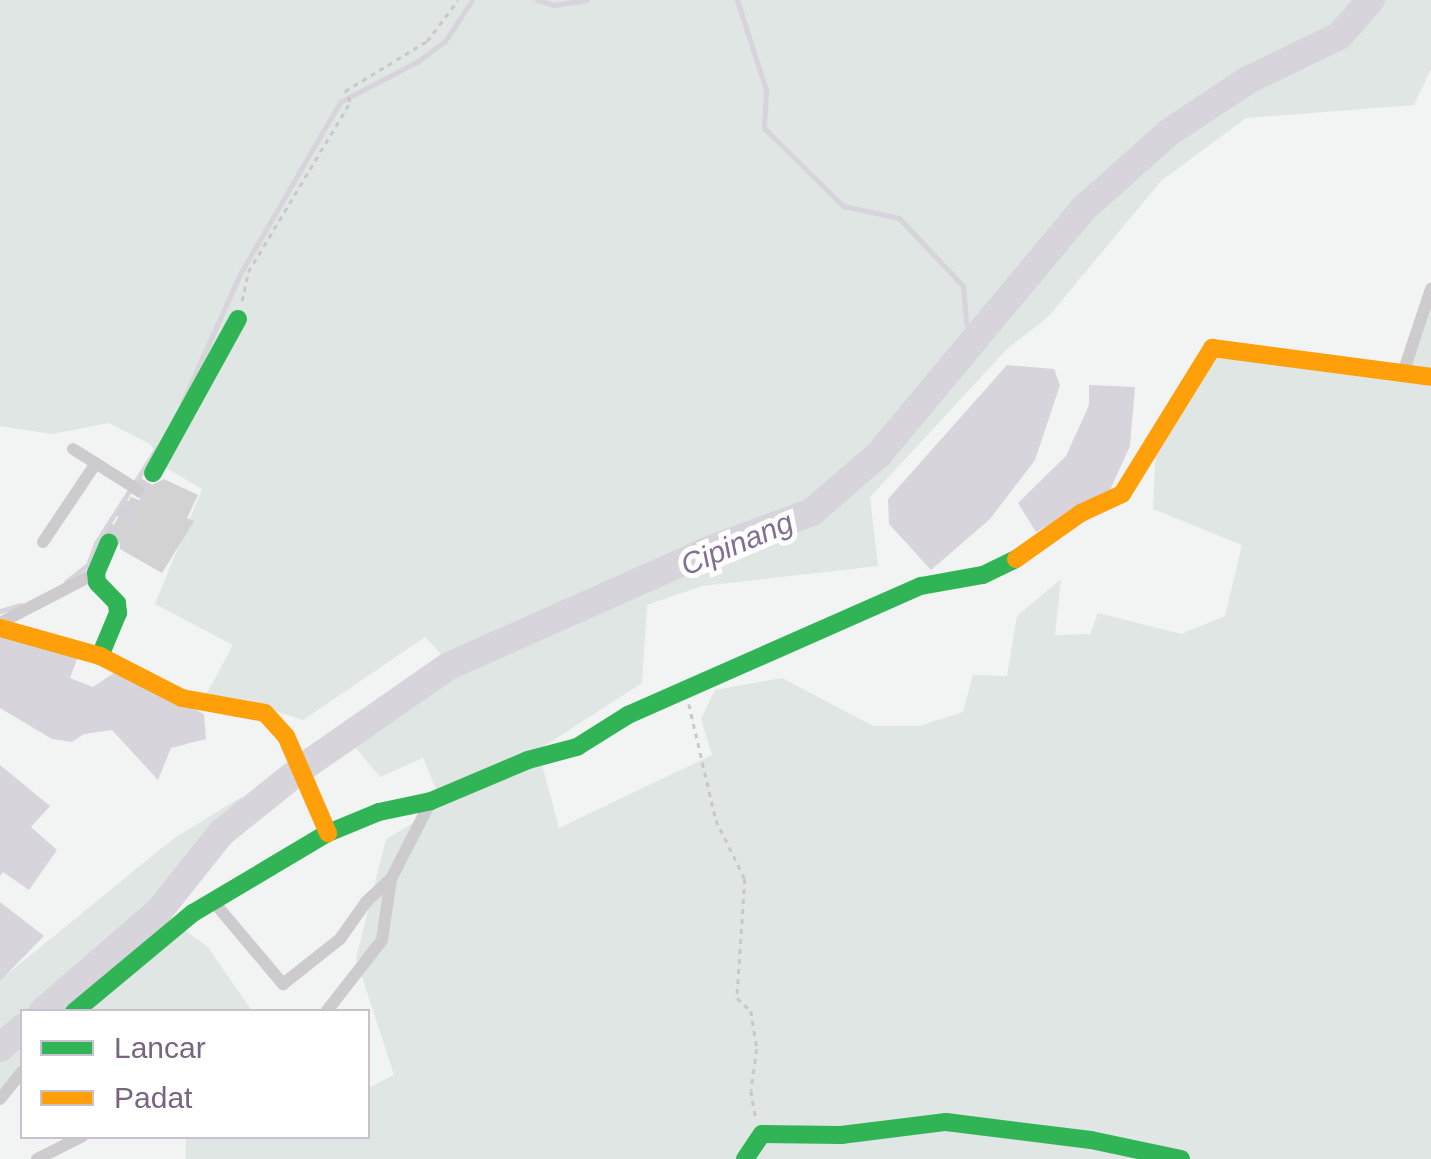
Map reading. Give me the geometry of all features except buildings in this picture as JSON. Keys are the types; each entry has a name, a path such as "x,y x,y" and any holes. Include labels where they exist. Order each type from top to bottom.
{"street":[{"path":"1402,372 1431,289"},
{"path":"153,473 238,319"},
{"path":"78,1009 213,900 328,833 379,812 432,801 528,760 576,747 628,715 921,586 983,575 1029,554 1081,513 1122,494 1212,348 1431,376"},
{"path":"74,449 133,486"},
{"path":"43,542 96,462"},
{"path":"100,656 118,612 117,603 97,582 96,573 109,543"},
{"path":"0,626 96,573"},
{"path":"0,626 100,656 182,698 265,713 286,736 293,760 328,833"},
{"path":"328,1009 382,940 391,879 432,801"},
{"path":"213,900 283,984 340,939 366,902 391,879"},
{"path":"0,1099 20,1074"},
{"path":"745,1159 762,1134 841,1134 946,1122 1091,1140 1180,1159"},
{"path":"37,1159 77,1139"}],"path":[{"path":"238,319 248,272 350,102 345,91 428,41 458,0"},
{"path":"686,691 716,820 745,878 737,998 751,1011 757,1049 751,1090 762,1134"}],"shaded area":[{"path":"0,0 1431,0 1431,69 1414,105 1246,118 1161,181 1048,317 1007,349 870,497 878,566 702,586 647,605 642,683 538,750 559,828 712,755 701,719 715,690 782,678 873,726 919,726 963,712 973,675 1007,676 1017,616 1061,579 1055,635 1090,634 1098,613 1181,634 1225,616 1242,545 1153,509 1157,427 1214,344 1406,373 1431,301 1431,1159 186,1159 186,1139 370,1139 370,1087 394,1075 356,958 386,839 443,805 423,758 380,777 341,730 447,660 425,637 303,720 266,708 203,700 233,645 155,604 202,489 166,468 150,444 109,423 52,434 0,426"},
{"path":"1007,365 1054,369 1060,385 1035,460 990,519 931,570 889,524 888,499"},
{"path":"1089,385 1135,387 1130,446 1110,490 1036,532 1018,503 1066,456 1089,405"},
{"path":"0,635 80,651 70,678 93,687 117,671 204,714 206,739 171,748 158,780 112,730 84,734 72,742 52,739 0,708"},
{"path":"0,765 50,806 31,827 57,850 29,890 3,872 0,876"},
{"path":"241,797 254,817 219,846 164,916 207,946 251,1009 20,1009 20,1069 0,1089 0,980 173,839"},
{"path":"0,902 44,936 0,981"}],"waterway":[{"path":"182,403 240,274 340,102 417,62 445,41 472,0"},
{"path":"537,0 553,5 587,0"},
{"path":"737,0 766,90 764,128 843,206 899,218 963,286 966,324 980,337"},
{"name":"Cipinang","path":"45,1009 159,911 221,833 302,768 449,666 712,549 812,512 879,454 1082,210 1168,133 1248,80 1339,36 1371,0"},
{"path":"66,582 88,565 96,543 157,448"},
{"path":"0,611 21,605"},
{"name":"Cipinang","path":"0,1048 20,1030"}],"tunnel":[{"path":"109,543 153,473"}],"traffic: fast":[{"path":"153,473 238,319"},
{"path":"100,656 118,613 117,603 97,582 96,573 109,543"},
{"path":"78,1009 193,913 328,833 379,812 431,801 528,760 577,747 628,715 921,586 983,575 1016,559"},
{"path":"745,1159 762,1134 841,1135 946,1122 1091,1140 1181,1159"}],"traffic: slow":[{"path":"1016,559 1081,513 1122,494 1212,348 1431,377"},
{"path":"0,628 100,656 182,698 265,713 286,736 328,833"}]}
